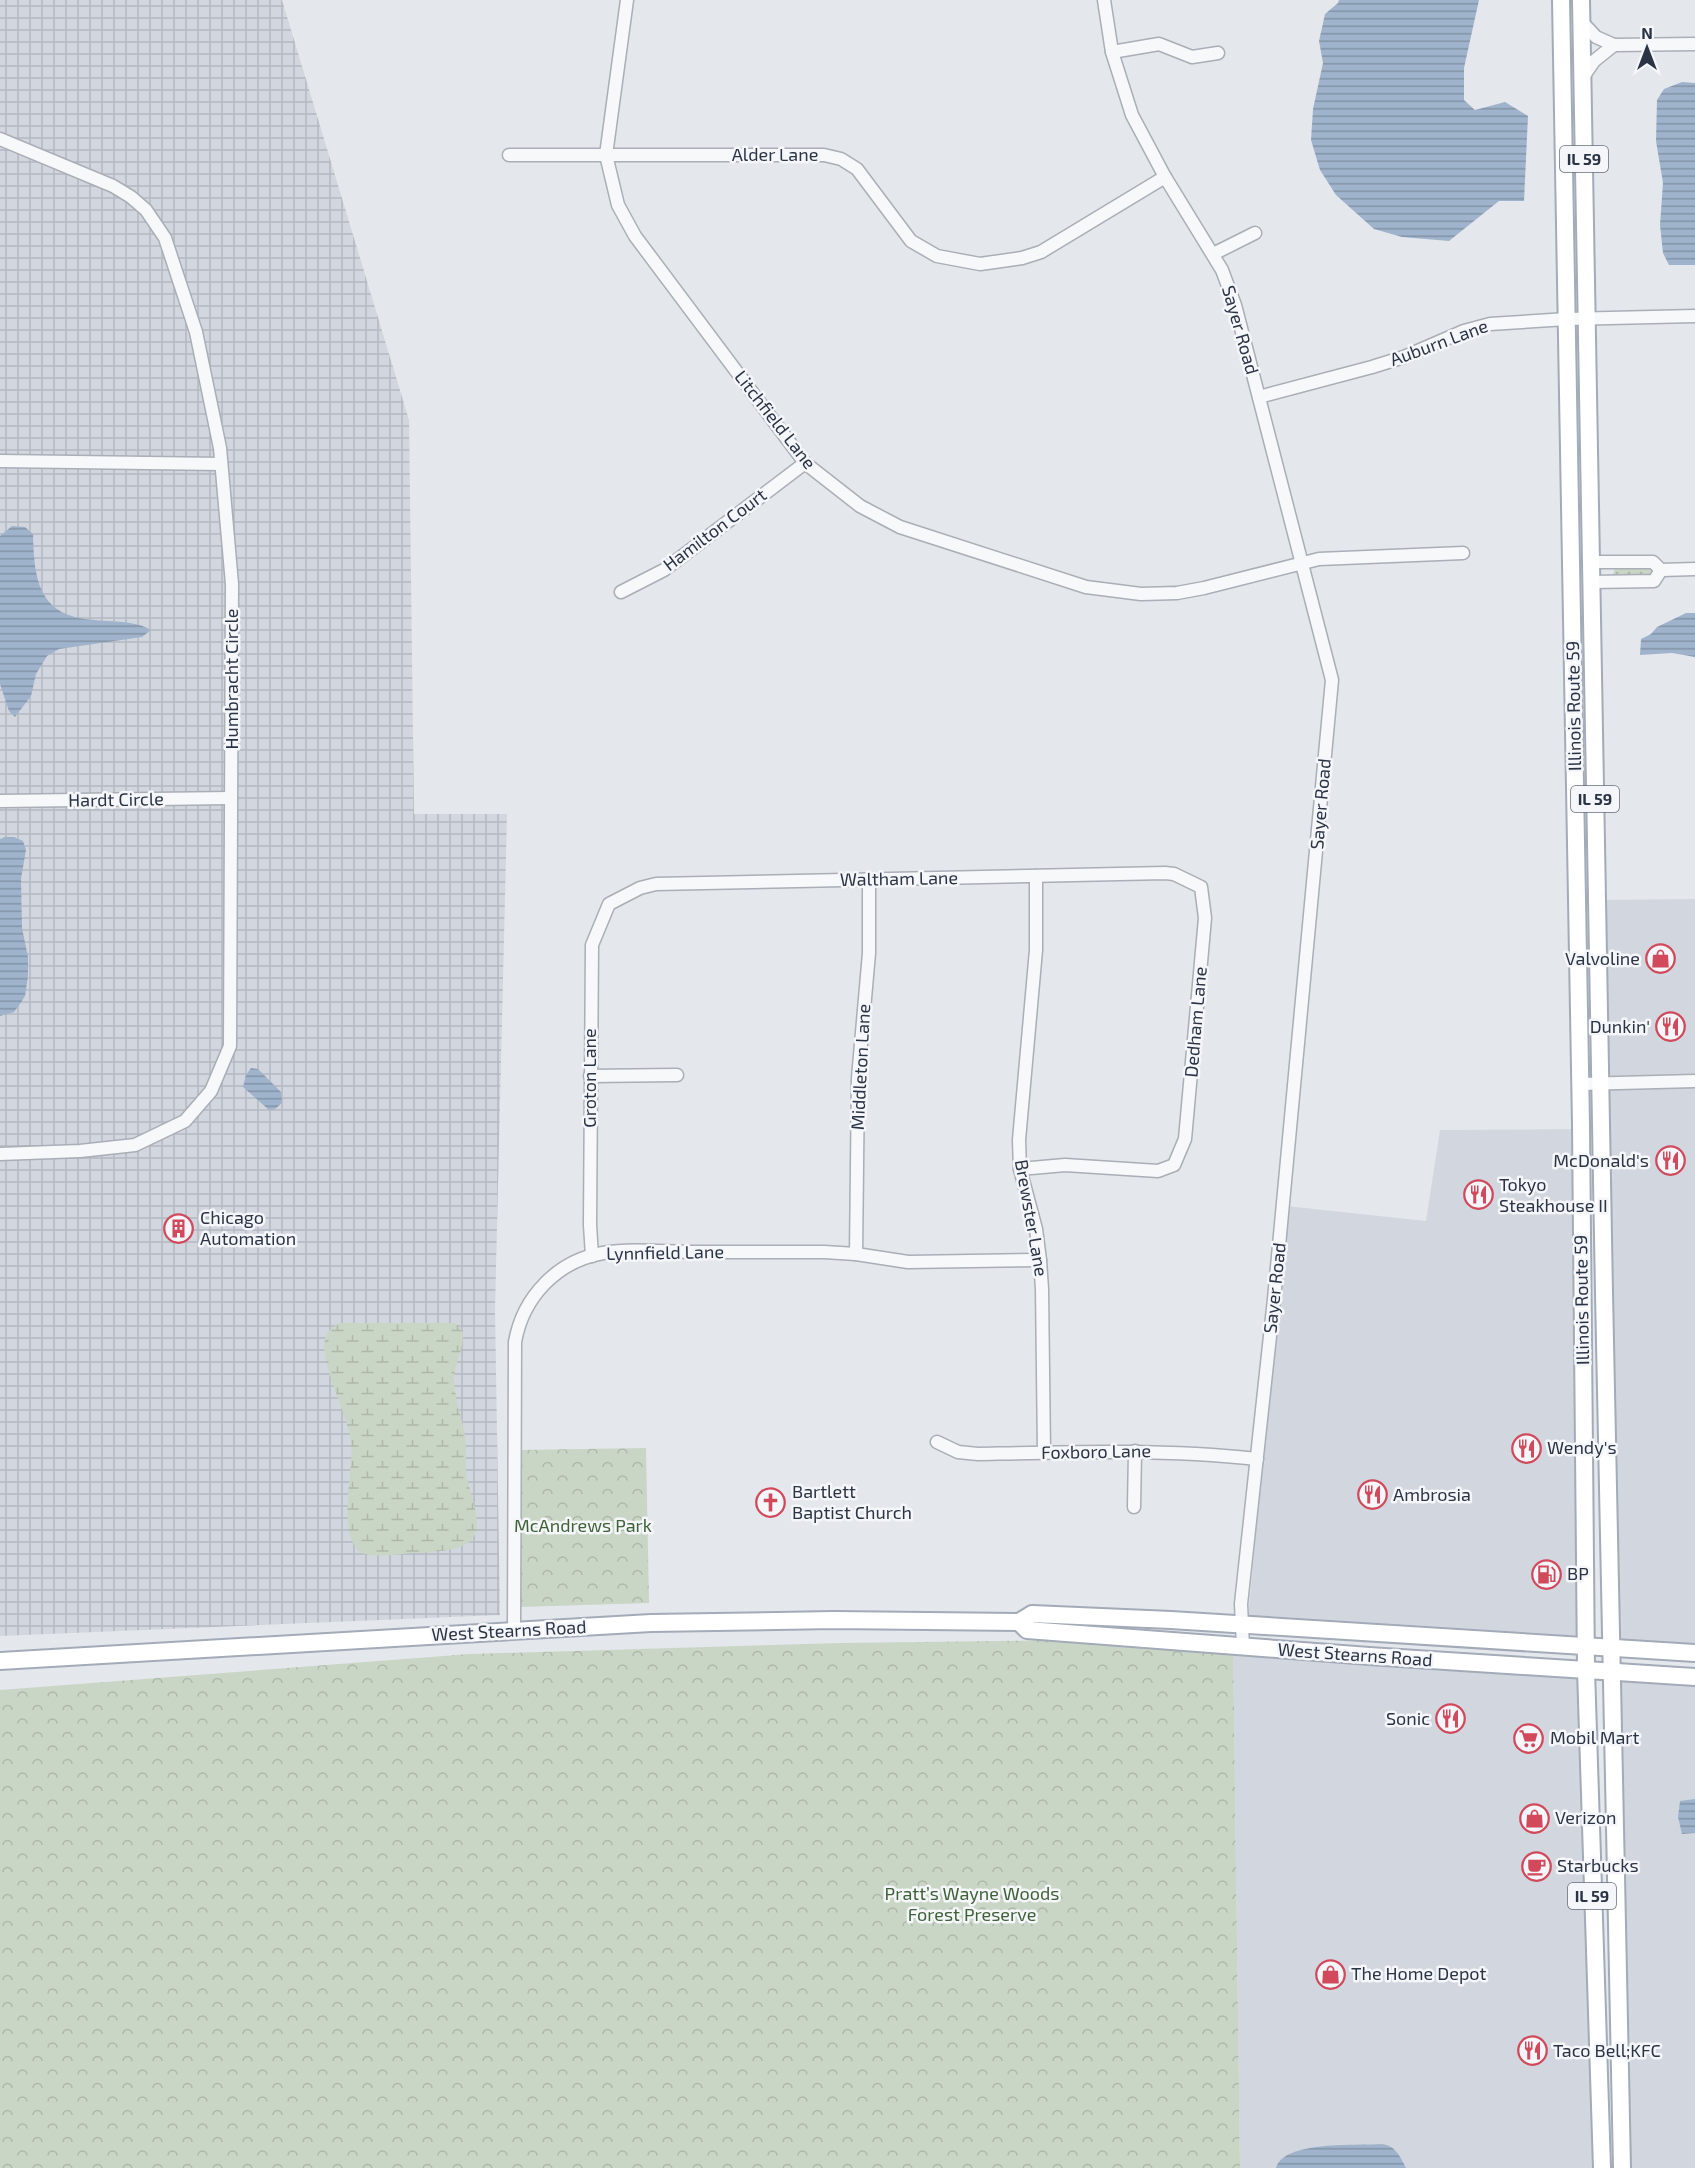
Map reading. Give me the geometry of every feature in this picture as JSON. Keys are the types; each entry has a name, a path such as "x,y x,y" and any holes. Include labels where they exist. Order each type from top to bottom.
{"main road":[{"name":"Illinois Route 59","path":"1561,0 1580,1084 1586,1670 1602,2168"},
{"name":"Illinois Route 59","path":"1581,0 1622,2168"},
{"name":"West Stearns Road","path":"0,1661 514,1630 722,1621 1019,1622 1032,1614 1695,1653"},
{"name":"West Stearns Road","path":"1019,1622 1027,1630 1695,1677"}],"street":[{"name":"Litchfield Lane","path":"627,0 606,155 618,205 635,236 805,463 860,506 900,527 1067,581 1102,590 1140,594 1177,593 1204,588 1319,559 1463,553"},
{"name":"Sayer Road","path":"1104,0 1112,52 1132,115 1165,177 1214,254 1235,305 1332,680 1279,1242 1241,1604 1243,1647"},
{"path":"1581,21 1596,37 1614,45 1695,44"},
{"path":"1112,52 1159,44 1192,57 1218,53"},
{"path":"1583,77 1594,61 1614,45"},
{"name":"Humbracht Circle","path":"0,140 113,186 131,196 158,225 174,260 196,332 213,408 221,464 232,584 230,1046 211,1090 185,1121 135,1145 80,1151 0,1154"},
{"name":"Alder Lane","path":"509,155 824,155 835,157 857,169 911,241 937,256 981,264 1022,258 1041,252 1165,177"},
{"path":"1214,254 1256,233"},
{"name":"Auburn Lane","path":"1259,397 1372,367 1404,357 1480,326 1506,321 1695,316"},
{"path":"0,462 221,464"},
{"name":"Hamilton Court","path":"621,592 664,570 805,463"},
{"path":"1591,562 1653,562 1661,570 1695,569"},
{"path":"1592,582 1654,581 1661,570"},
{"name":"Hardt Circle","path":"0,801 231,798"},
{"name":"Waltham Lane","path":"609,904 639,888 656,884 1165,873 1174,874 1191,882"},
{"name":"Brewster Lane","path":"1036,876 1036,950 1019,1128 1020,1169 1036,1229 1040,1260 1044,1453"},
{"name":"Middleton Lane","path":"856,1254 858,1078 869,953 869,879"},
{"name":"Dedham Lane","path":"1020,1169 1065,1166 1158,1171 1173,1166 1185,1139 1205,918 1201,887 1191,882"},
{"name":"Groton Lane","path":"592,1256 590,1077 592,945 609,904"},
{"path":"590,1077 677,1075"},
{"path":"1580,1084 1695,1081"},
{"name":"Lynnfield Lane","path":"514,1630 513,1371 516,1332 529,1303 543,1285 571,1264 592,1256 629,1252 824,1252 908,1262 1040,1260"},
{"name":"Foxboro Lane","path":"937,1442 958,1452 978,1454 1135,1451 1257,1458"},
{"path":"1134,1507 1135,1451"}],"shaded area":[{"path":"0,0 282,0 409,420 414,814 507,814 495,1310 500,1615 0,1636"},
{"path":"1695,899 1695,1077 1606,1080 1602,900"},
{"path":"1695,1085 1695,1661 1616,1656 1606,1087"},
{"path":"1579,1129 1588,1653 1247,1630 1286,1206 1426,1221 1440,1130"},
{"path":"1233,1638 1586,1664 1596,2168 1240,2168"},
{"path":"1616,1664 1695,1669 1695,2168 1628,2168"}],"green space":[{"path":"1650,567 1653,571 1649,575 1616,576 1613,574 1615,568"},
{"path":"340,1323 455,1323 462,1329 463,1341 454,1378 455,1392 466,1440 466,1472 477,1523 473,1538 468,1543 454,1549 370,1555 359,1551 352,1541 347,1514 351,1440 324,1349 327,1334"},
{"name":"McAndrews Park","path":"646,1448 649,1603 520,1607 520,1450"},
{"name":"Pratt’s Wayne Woods Forest Preserve","path":"1233,1638 1240,2168 0,2168 0,1690 470,1654 842,1643"}],"water":[{"path":"1339,0 1479,0 1464,68 1464,100 1475,110 1505,102 1528,116 1524,201 1499,201 1449,241 1402,237 1374,229 1336,195 1320,170 1311,140 1313,109 1323,63 1319,41 1325,14"},
{"path":"1682,82 1695,83 1695,265 1669,265 1663,253 1660,225 1663,183 1656,141 1657,100 1664,89"},
{"path":"12,526 25,527 33,534 36,573 44,595 52,605 62,612 79,618 130,623 151,630 142,637 59,649 47,656 36,674 31,696 15,717 9,711 0,684 0,536"},
{"path":"1686,613 1695,613 1695,657 1672,653 1640,655 1641,639 1651,634 1657,627"},
{"path":"14,837 23,841 26,850 21,879 22,928 28,957 28,976 25,996 20,1004 14,1012 0,1016 0,839"},
{"path":"251,1068 258,1069 281,1092 282,1103 275,1109 269,1110 243,1087 246,1075"},
{"path":"1695,1799 1695,1833 1682,1834 1678,1817 1680,1801"},
{"path":"1381,2144 1390,2146 1399,2155 1406,2168 1276,2168 1282,2159 1307,2149 1323,2146"}],"place":[{"name":"Valvoline","path":"1661,959"},
{"name":"Dunkin'","path":"1671,1027"},
{"name":"McDonald's","path":"1670,1161"},
{"name":"Tokyo Steakhouse II","path":"1478,1195"},
{"name":"Chicago Automation","path":"179,1228"},
{"name":"Wendy's","path":"1526,1448"},
{"name":"Ambrosia","path":"1372,1495"},
{"name":"Bartlett Baptist Church","path":"771,1502"},
{"name":"BP","path":"1546,1574"},
{"name":"Sonic","path":"1451,1719"},
{"name":"Mobil Mart","path":"1529,1738"},
{"name":"Verizon","path":"1534,1818"},
{"name":"Starbucks","path":"1536,1866"},
{"name":"The Home Depot","path":"1330,1974"},
{"name":"Taco Bell;KFC","path":"1532,2051"}]}
